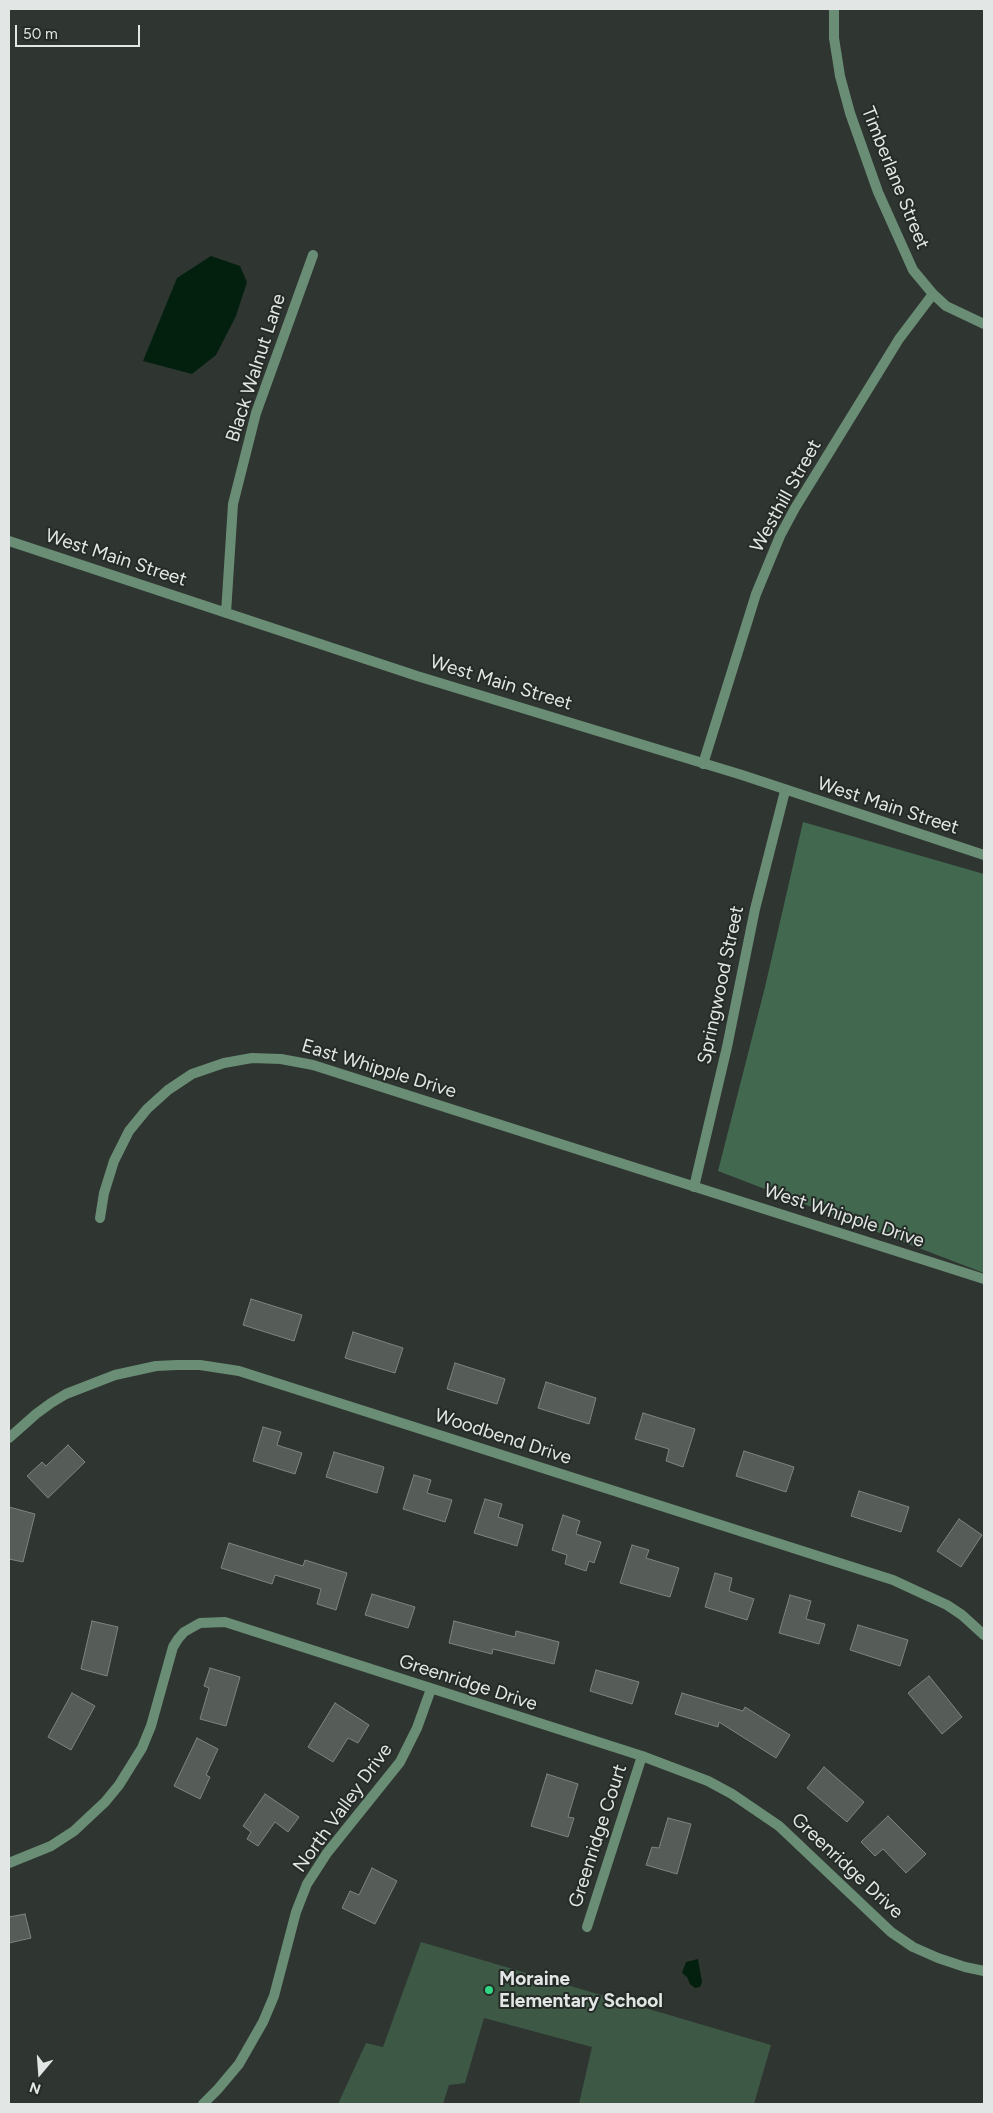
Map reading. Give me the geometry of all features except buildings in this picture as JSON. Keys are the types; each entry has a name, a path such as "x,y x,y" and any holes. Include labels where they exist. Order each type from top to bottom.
{"street":[{"name":"Timberlane Street","path":"834,9 834,38 840,76 850,113 878,192 913,270 932,294 946,306 984,324"},
{"name":"Black Walnut Lane","path":"226,613 236,495 256,413 313,255"},
{"name":"Westhill Street","path":"703,764 756,594 780,536 795,508 899,339 932,294"},
{"name":"West Main Street","path":"9,541 417,676 785,790 984,856"},
{"name":"Springwood Street","path":"694,1187 755,909 785,790"},
{"name":"East Whipple Drive","path":"100,1218 104,1193 114,1161 129,1131 147,1108 168,1090 192,1074 224,1063 252,1058 281,1059 313,1065 694,1187"},
{"name":"West Whipple Drive","path":"694,1187 984,1279"},
{"name":"Woodbend Drive","path":"9,1438 51,1403 75,1390 115,1375 156,1366 177,1365 200,1365 239,1371 892,1580 947,1605 962,1615 984,1635"},
{"name":"Greenridge Drive","path":"9,1863 51,1846 74,1831 105,1802 119,1785 142,1748 151,1726 173,1647 184,1632 200,1623 225,1622 642,1756 708,1781 758,1810 799,1843 876,1920 913,1947 938,1958 984,1971"},
{"name":"North Valley Drive","path":"202,2104 218,2089 239,2064 263,2022 274,1996 296,1912 307,1884 327,1854 400,1762 417,1728 431,1689"},
{"name":"Greenridge Court","path":"588,1927 642,1756"}],"shaded area":[{"path":"211,256 240,266 247,282 236,316 216,355 192,374 143,361 177,278"},
{"path":"803,822 984,874 984,1273 718,1171 765,987"},
{"name":"Moraine Elementary School","path":"421,1942 771,2045 754,2104 579,2104 592,2047 484,2018 465,2083 449,2085 443,2104 338,2104 366,2043 383,2047"},
{"path":"698,1959 702,1982 700,1987 695,1988 682,1973 686,1962"}],"place":[{"name":"Moraine Elementary School","path":"489,1990"}]}
